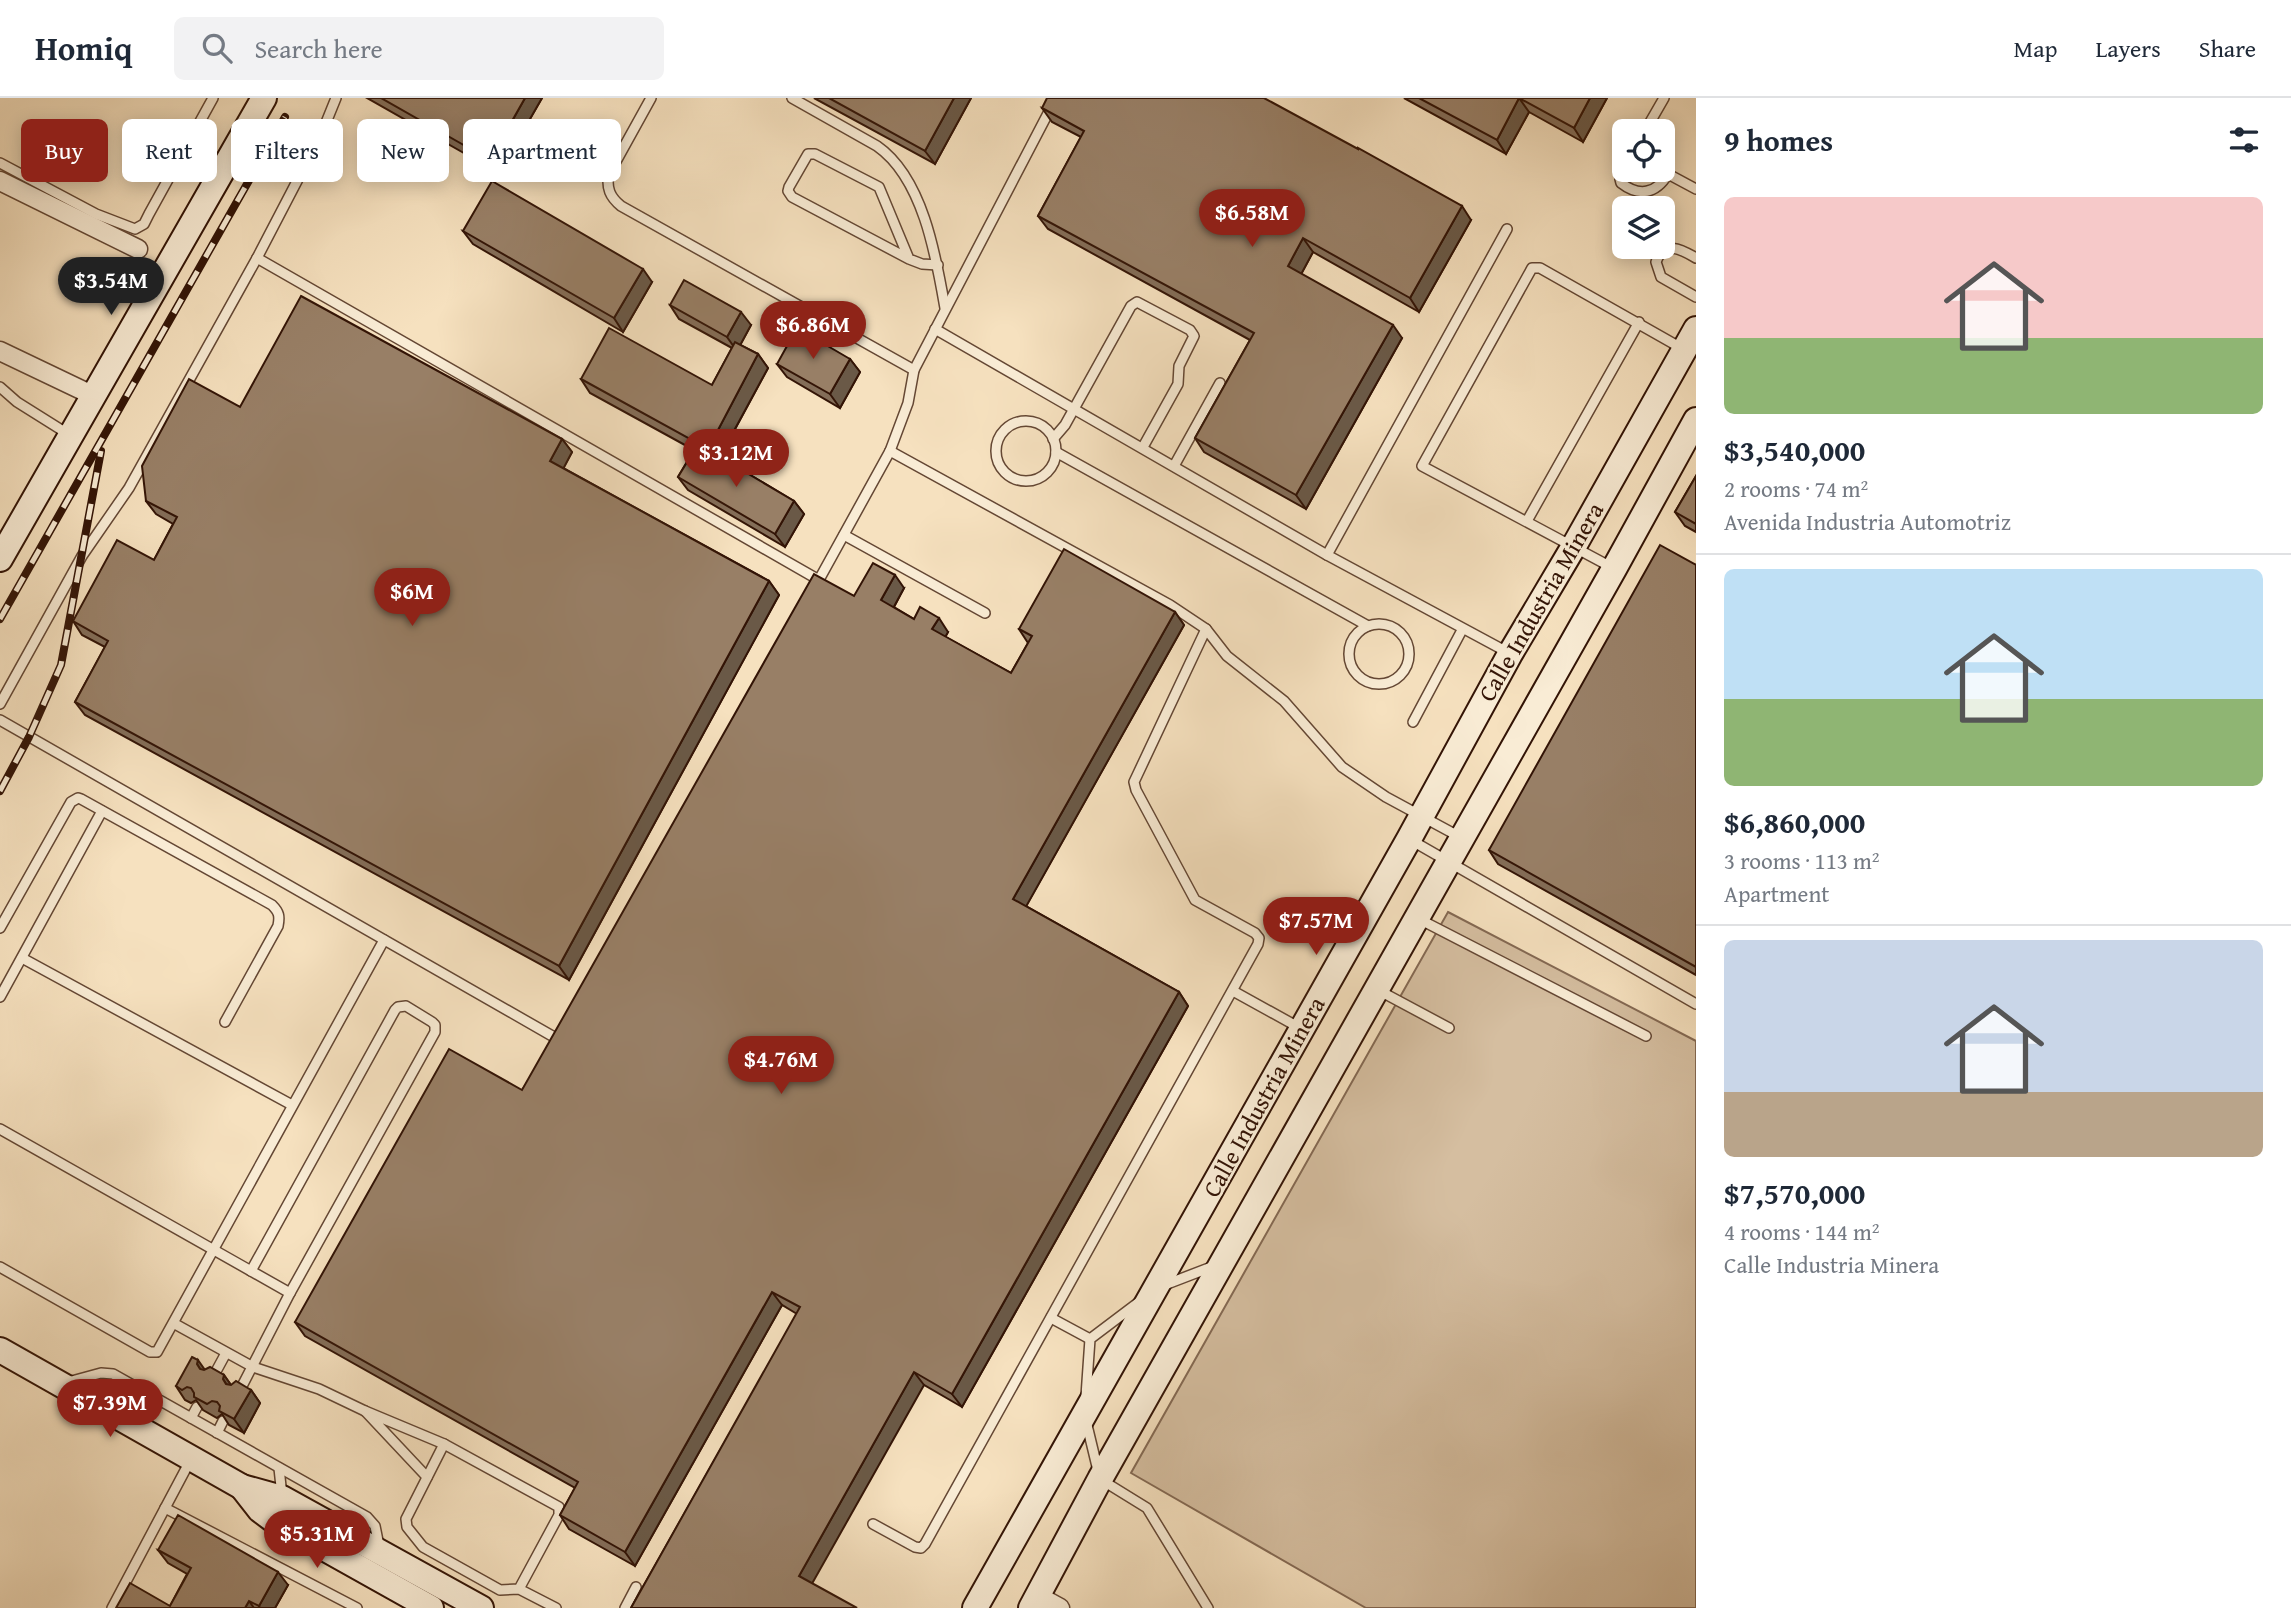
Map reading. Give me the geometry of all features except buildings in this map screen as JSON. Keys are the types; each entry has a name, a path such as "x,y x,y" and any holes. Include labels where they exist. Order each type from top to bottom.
{"main road":[{"path":"0,559 264,98"},
{"name":"Calle Industria Minera","path":"975,1608 1409,839 1510,654 1690,339"},
{"name":"Calle Industria Minera","path":"1035,1602 1100,1479 1696,419"},
{"path":"0,1350 242,1487 282,1498 390,1566 431,1608"},
{"path":"242,1487 260,1510 272,1519 390,1566 481,1608"}],"street":[{"path":"0,181 138,249"},
{"path":"0,351 93,395"},
{"path":"1035,1602 1060,1608"}],"lane":[{"path":"0,163 96,214 131,228 139,228 144,224 213,98"},
{"path":"0,705 82,556 129,488 257,258 321,135 336,98"},
{"path":"651,98 609,174 607,182 613,200 914,370"},
{"path":"792,98 877,146 897,164 907,179 927,226 938,265 945,308"},
{"path":"812,592 890,452 908,403 914,370 1056,98"},
{"path":"1652,119 1664,98"},
{"path":"909,259 879,187 816,153 808,154 789,187 789,195 909,259 922,264 938,265"},
{"path":"1675,178 1696,189"},
{"path":"1621,182 1637,192 1660,186 1663,182"},
{"path":"1327,555 1507,229"},
{"path":"1696,258 1680,249 1670,248 1661,253 1656,262 1661,276 1696,297"},
{"path":"257,258 819,580"},
{"path":"1614,569 1422,466 1532,268 1540,268 1639,323 1690,339"},
{"path":"1053,439 1060,432 1133,303 1141,303 1190,330 1194,336 1179,366 1178,384 1143,447"},
{"path":"1527,521 1639,323"},
{"path":"935,329 1327,555 1510,654"},
{"path":"1174,466 1220,383"},
{"path":"0,387 24,407 70,435"},
{"path":"1034,422 1043,426 1053,439 1056,452 1054,461 1041,477 1023,481 1005,473 997,456 997,446 1000,437 1014,423 1034,422"},
{"path":"890,452 1170,605 1206,629 1227,656 1284,701 1342,767 1420,817 1462,838"},
{"path":"1056,452 1368,626 1387,625 1396,629 1403,636 1409,655 1402,673 1395,679 1376,684 1359,676 1353,668 1350,659 1352,642 1368,626"},
{"path":"844,535 985,613"},
{"path":"873,1524 915,1547 921,1548 925,1544 1258,944 1259,938 1255,933 1195,900 1134,782 1206,629"},
{"path":"1413,722 1462,629"},
{"path":"0,720 554,1037 562,1037 571,1022"},
{"path":"0,928 71,802 78,798 277,910 278,926 225,1022"},
{"path":"0,997 102,811"},
{"path":"1409,839 1696,1004"},
{"path":"1417,918 1646,1036"},
{"path":"0,1267 149,1353 160,1350 384,940"},
{"path":"22,958 292,1105"},
{"path":"1377,989 1449,1028"},
{"path":"1233,991 1301,1029"},
{"path":"239,1392 290,1293 435,1032 436,1028 432,1022 405,1006 395,1010 251,1271"},
{"path":"0,1129 290,1293"},
{"path":"1208,1608 1147,1508 1100,1479 1085,1414 1090,1339 1156,1289 1223,1263"},
{"path":"1051,1318 1090,1339"},
{"path":"175,1324 253,1367 319,1389 444,1444 559,1507 559,1515 519,1589"},
{"path":"213,1377 226,1353"},
{"path":"60,1385 107,1372 191,1418 367,1517 375,1527 390,1566"},
{"path":"191,1418 197,1407"},
{"path":"365,1411 427,1477"},
{"path":"217,1433 223,1422"},
{"path":"444,1444 405,1523 420,1545 500,1590 519,1589 556,1608"},
{"path":"111,1608 191,1458"},
{"path":"279,1468 282,1498"},
{"path":"165,1508 358,1608"},
{"path":"625,1608 636,1587"},
{"path":"530,1608 536,1598"}],"shaded area":[{"path":"1448,912 1696,1041 1696,1608 1366,1608 1131,1473"}],"railway":[{"path":"0,619 285,117"},
{"path":"0,791 29,737 61,665 101,451"}]}
